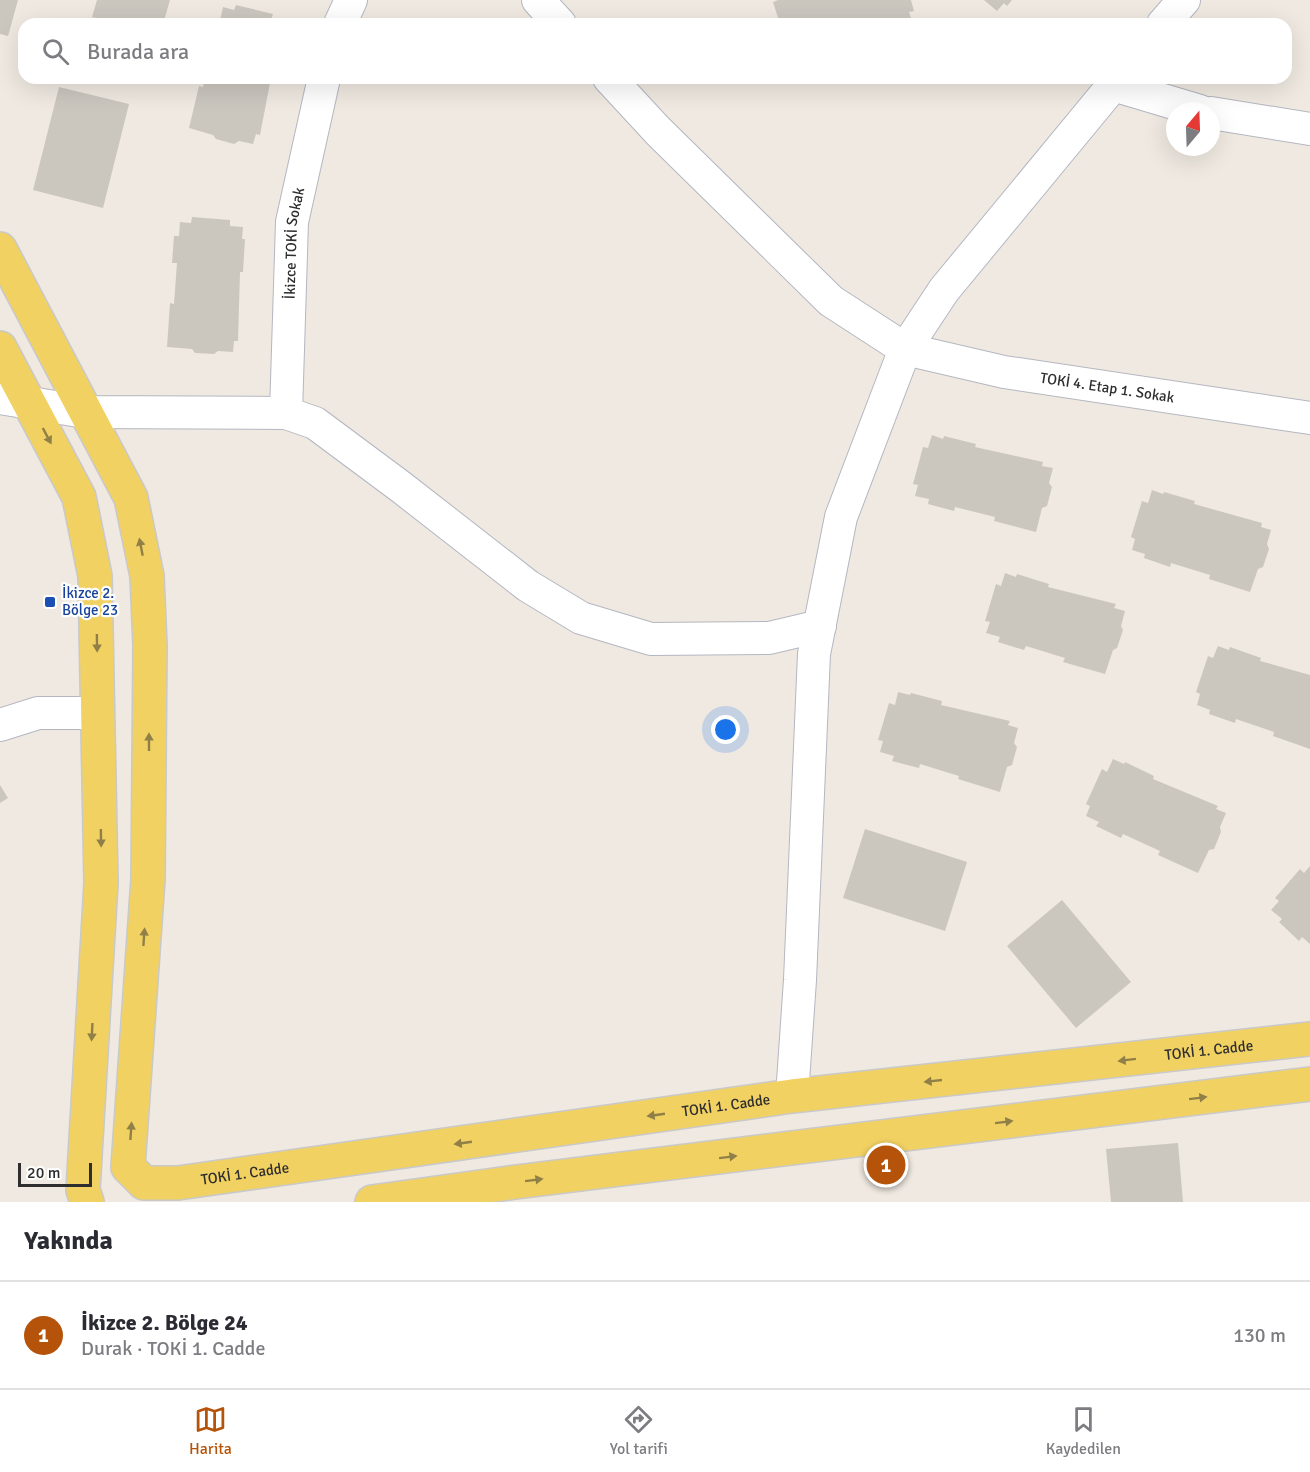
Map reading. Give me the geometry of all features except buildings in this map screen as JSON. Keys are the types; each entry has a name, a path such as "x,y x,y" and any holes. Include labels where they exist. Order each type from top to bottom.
{"main road":[{"path":"0,249 85,412"},
{"path":"0,348 14,400 79,497 95,576 101,883 83,1190 87,1202"},
{"name":"TOKİ 1. Cadde","path":"85,412 131,498 147,576 150,646 148,879 128,1167 144,1183 178,1183 792,1096 1310,1039"},
{"path":"372,1202 527,1180 1310,1084"}],"street":[{"path":"343,18 351,0"},
{"path":"538,0 554,18"},
{"path":"1168,18 1184,0"},
{"name":"İkizce TOKİ Sokak","path":"286,413 292,222 323,84"},
{"name":"TOKİ 4. Etap 1. Sokak","path":"615,84 658,131 831,301 905,349 1004,372 1310,418"},
{"path":"792,1096 814,654 841,518 905,349 944,290 1114,84"},
{"path":"1124,84 1175,102"},
{"path":"1220,114 1310,129"},
{"path":"14,400 85,412 286,413 315,423 528,586 581,618 651,639 769,638 820,626"},
{"path":"0,725 39,713 98,713"}],"place":[{"name":"İkizce 2. Bölge 23","path":"50,602"},
{"name":"İkizce 2. Bölge 24","path":"886,1165"}]}
